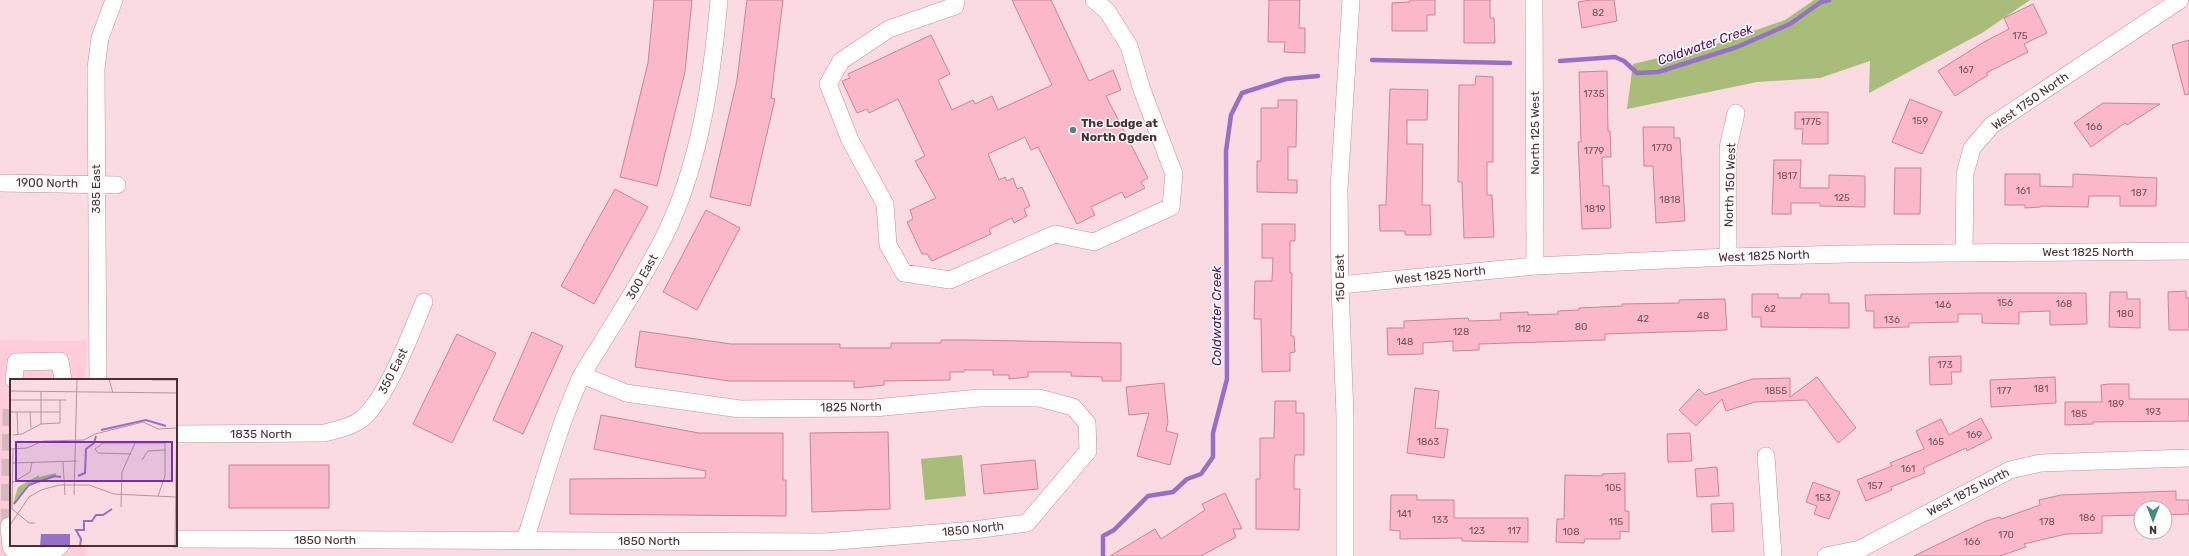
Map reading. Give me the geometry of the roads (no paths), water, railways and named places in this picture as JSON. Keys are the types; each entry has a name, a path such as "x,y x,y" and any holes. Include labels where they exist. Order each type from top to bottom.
{"street":[{"name":"385 East","path":"98,379 96,68 100,38 114,0"},
{"name":"300 East","path":"525,540 567,408 582,375 638,284 665,236 688,176 699,133 716,38 719,0"},
{"path":"956,0 954,6 889,29 841,61 828,84 850,140 885,204 888,245 904,273 950,280 1055,234 1094,242 1171,207 1174,174 1142,90 1130,46 1107,11 1094,0"},
{"name":"150 East","path":"1345,556 1345,416 1340,285 1339,189 1351,0"},
{"name":"North 125 West","path":"1534,0 1535,266"},
{"name":"West 1750 North","path":"1964,253 1965,174 1972,148 1977,142 1992,125 2180,0"},
{"name":"North 150 West","path":"1728,257 1728,148 1736,113"},
{"name":"1900 North","path":"0,183 117,185"},
{"name":"West 1825 North","path":"1340,285 1535,266 1728,257 2189,251"},
{"name":"350 East","path":"346,428 363,418 377,402 406,345 424,302"},
{"path":"14,379 16,362 60,361 63,379"},
{"name":"1825 North","path":"582,375 626,393 740,409 874,408 980,398 1040,398 1073,407 1087,424 1088,451"},
{"name":"1835 North","path":"177,434 324,433 346,428"},
{"name":"1850 North","path":"177,539 825,542 974,530 1027,523 1088,451"},
{"path":"1766,456 1773,556"},
{"name":"West 1875 North","path":"1826,556 1860,549 1978,485 2010,470 2042,463 2189,458"},
{"path":"9,526 10,536"},
{"path":"11,546 17,555 48,556 60,546"}],"waterway":[{"name":"Coldwater Creek","path":"1560,61 1615,57 1624,61 1637,73 1658,72 1737,47 1790,24 1821,2 1829,0"},
{"name":"Coldwater Creek","path":"1372,60 1510,63"},
{"name":"Coldwater Creek","path":"1103,556 1103,536 1114,530 1148,496 1173,492 1187,479 1201,474 1213,457 1213,433 1227,379 1226,151 1231,115 1242,93 1286,79 1318,76"}],"tunnel":[{"path":"9,526 10,468"}],"place":[{"name":"The Lodge at North Ogden","path":"1073,130"}]}
